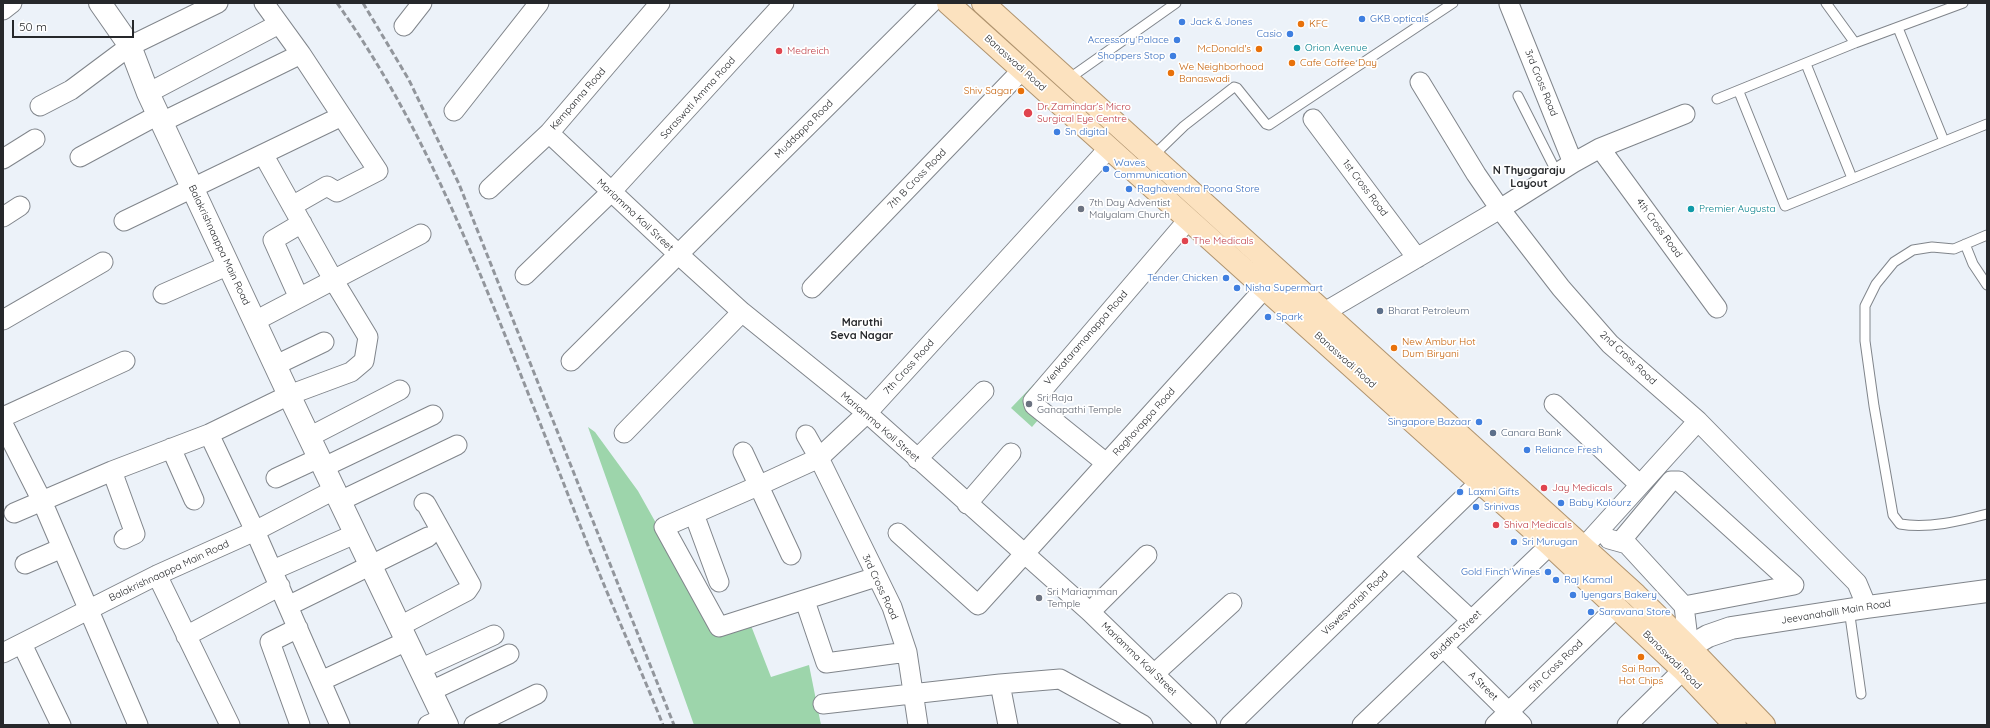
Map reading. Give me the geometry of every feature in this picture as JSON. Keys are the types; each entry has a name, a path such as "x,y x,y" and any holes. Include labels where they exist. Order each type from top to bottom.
{"main road":[{"name":"Banaswadi Road","path":"948,3 1264,289 1316,320 1587,543 1764,725"},
{"name":"Banaswadi Road","path":"983,3 1152,157 1480,482 1617,607 1683,670 1734,725"}],"street":[{"path":"3,10 12,3"},
{"name":"Balakrishnaappa Main Road","path":"100,3 130,46 148,93 321,463 431,691 439,723"},
{"path":"40,106 71,90 130,46 218,3"},
{"path":"264,3 301,54 378,171 337,192 327,186 292,206"},
{"path":"404,26 422,3"},
{"path":"454,111 538,3"},
{"name":"Kempanna Road","path":"489,189 549,133 660,3"},
{"name":"Saraswati Amma Road","path":"525,275 611,192 784,3"},
{"name":"Muddappa Road","path":"572,361 931,3"},
{"name":"3rd Cross Road","path":"1509,4 1573,163"},
{"path":"148,93 279,24"},
{"path":"80,157 160,118 301,54"},
{"name":"7th B Cross Road","path":"812,288 1022,70"},
{"name":"2nd Cross Road","path":"1420,82 1476,174 1500,209 1561,288 1610,344 1698,421 1857,583 1858,608"},
{"path":"1316,320 1573,163 1600,148 1684,114"},
{"path":"124,221 342,116"},
{"name":"1st Cross Road","path":"1313,119 1417,258"},
{"name":"Mariamma Koil Street","path":"549,133 742,312 867,414 1090,612 1207,725"},
{"path":"3,159 35,139"},
{"name":"7th Cross Road","path":"806,600 719,627 664,527 819,458 867,414 1109,148"},
{"name":"4th Cross Road","path":"1600,148 1717,308"},
{"path":"14,513 112,471 209,434 289,395 351,372 364,361 368,337 334,281 264,154"},
{"path":"3,217 20,206"},
{"name":"Venkataramanappa Road","path":"1106,463 1034,405 1033,400 1188,220"},
{"path":"299,298 273,240 302,223"},
{"path":"255,321 334,281 421,234"},
{"path":"3,320 103,262"},
{"path":"163,294 229,265"},
{"name":"Raghavappa Road","path":"1023,554 1264,289"},
{"path":"624,433 742,312"},
{"path":"276,365 324,342"},
{"path":"3,417 125,361"},
{"path":"309,436 400,390"},
{"path":"917,459 984,391"},
{"path":"1554,404 1640,485"},
{"path":"276,478 321,463 433,415"},
{"path":"1587,543 1698,421"},
{"path":"3,424 42,501 138,725"},
{"path":"209,434 255,531 340,725"},
{"name":"3rd Cross Road","path":"806,435 819,458 892,607 907,652 912,694 918,725"},
{"path":"337,495 457,445"},
{"path":"171,448 194,500"},
{"path":"744,452 791,555"},
{"path":"967,504 1011,453"},
{"path":"112,471 135,534 124,539"},
{"path":"1620,542 1671,481 1679,481 1794,585 1684,606"},
{"name":"Viswesvariah Road","path":"1230,725 1480,482"},
{"name":"Balakrishnaappa Main Road","path":"3,653 157,575 337,495"},
{"path":"321,681 403,634 467,591 471,585 426,504 424,503"},
{"path":"694,514 719,582"},
{"path":"898,532 978,605 1023,554"},
{"path":"186,636 276,578 355,534"},
{"path":"288,606 428,537"},
{"path":"1587,543 1614,539 1627,544 1684,606 1689,647"},
{"name":"Buddha Street","path":"1362,725 1550,545"},
{"path":"26,564 62,548"},
{"path":"1090,612 1147,555"},
{"path":"1403,557 1471,620"},
{"path":"157,575 230,725"},
{"path":"876,577 806,600 826,663 907,652"},
{"name":"Jeevanahalli Main Road","path":"1689,647 1708,636 1731,628 1858,608 1987,591"},
{"path":"1154,674 1232,603"},
{"name":"5th Cross Road","path":"1495,725 1617,607"},
{"path":"298,628 270,642 300,725"},
{"path":"420,669 494,635"},
{"path":"22,644 61,725"},
{"name":"A Street","path":"1444,648 1522,725"},
{"path":"431,691 510,654"},
{"path":"1628,725 1683,670"},
{"path":"823,704 1000,684 1060,679 1143,725"},
{"path":"1000,684 1008,725"},
{"path":"474,725 537,694"}],"lane":[{"path":"1067,80 1176,3"},
{"path":"1152,157 1184,126 1234,87 1266,124 1269,124 1453,3"},
{"path":"1826,3 1855,43"},
{"path":"1717,99 1739,92 1855,43 1963,3"},
{"path":"1898,28 1944,141"},
{"path":"1806,64 1852,178"},
{"path":"1739,92 1785,206 1987,124"},
{"path":"1518,96 1557,173"},
{"path":"1987,235 1954,249 1932,248 1913,250 1894,262 1876,284 1866,306 1865,341 1886,478 1893,514 1900,524 1913,527 1964,520 1987,514"},
{"path":"1965,244 1973,264 1987,285"},
{"path":"1858,608 1861,694"}],"green space":[{"path":"1034,384 1041,391 1044,413 1032,427 1011,408"},
{"path":"588,427 595,432 638,491 716,630 750,623 771,677 809,665 821,725 694,725"}],"railway":[{"path":"337,3 368,50 396,98 446,197 491,299 594,560 663,725"},
{"path":"363,3 409,80 459,184 674,725"}],"place":[{"name":"GKB opticals","path":"1362,19"},
{"name":"Jack & Jones","path":"1182,22"},
{"name":"KFC","path":"1301,24"},
{"name":"Casio","path":"1290,34"},
{"name":"Accessory Palace","path":"1177,40"},
{"name":"Orion Avenue","path":"1297,48"},
{"name":"McDonald's","path":"1259,49"},
{"name":"Medreich","path":"779,51"},
{"name":"Shoppers Stop","path":"1173,56"},
{"name":"Cafe Coffee Day","path":"1292,63"},
{"name":"We Neighborhood Banaswadi","path":"1171,73"},
{"name":"Shiv Sagar","path":"1021,91"},
{"name":"Dr Zamindar's Micro Surgical Eye Centre","path":"1028,113"},
{"name":"Sn digital","path":"1057,132"},
{"name":"Waves Communication","path":"1106,169"},
{"name":"Raghavendra Poona Store","path":"1129,189"},
{"name":"7th Day Adventist Malyalam Church","path":"1081,209"},
{"name":"Premier Augusta","path":"1691,209"},
{"name":"The Medicals","path":"1185,241"},
{"name":"Tender Chicken","path":"1226,278"},
{"name":"Nisha Supermart","path":"1237,288"},
{"name":"Bharat Petroleum","path":"1380,311"},
{"name":"Spark","path":"1268,317"},
{"name":"New Ambur Hot Dum Biryani","path":"1394,348"},
{"name":"Sri Raja Ganapathi Temple","path":"1029,404"},
{"name":"Singapore Bazaar","path":"1479,422"},
{"name":"Canara Bank","path":"1493,433"},
{"name":"Reliance Fresh","path":"1527,450"},
{"name":"Jay Medicals","path":"1544,488"},
{"name":"Laxmi Gifts","path":"1460,492"},
{"name":"Baby Kolourz","path":"1561,503"},
{"name":"Srinivas","path":"1476,507"},
{"name":"Shiva Medicals","path":"1496,525"},
{"name":"Sri Murugan","path":"1514,542"},
{"name":"Gold Finch Wines","path":"1548,572"},
{"name":"Raj Kamal","path":"1556,580"},
{"name":"Iyengars Bakery","path":"1573,595"},
{"name":"Sri Mariamman Temple","path":"1039,598"},
{"name":"Saravana Store","path":"1591,612"},
{"name":"Sai Ram Hot Chips","path":"1641,657"}],"district":[{"name":"N Thyagaraju Layout","path":"1529,177"},
{"name":"Maruthi Seva Nagar","path":"862,329"}]}
